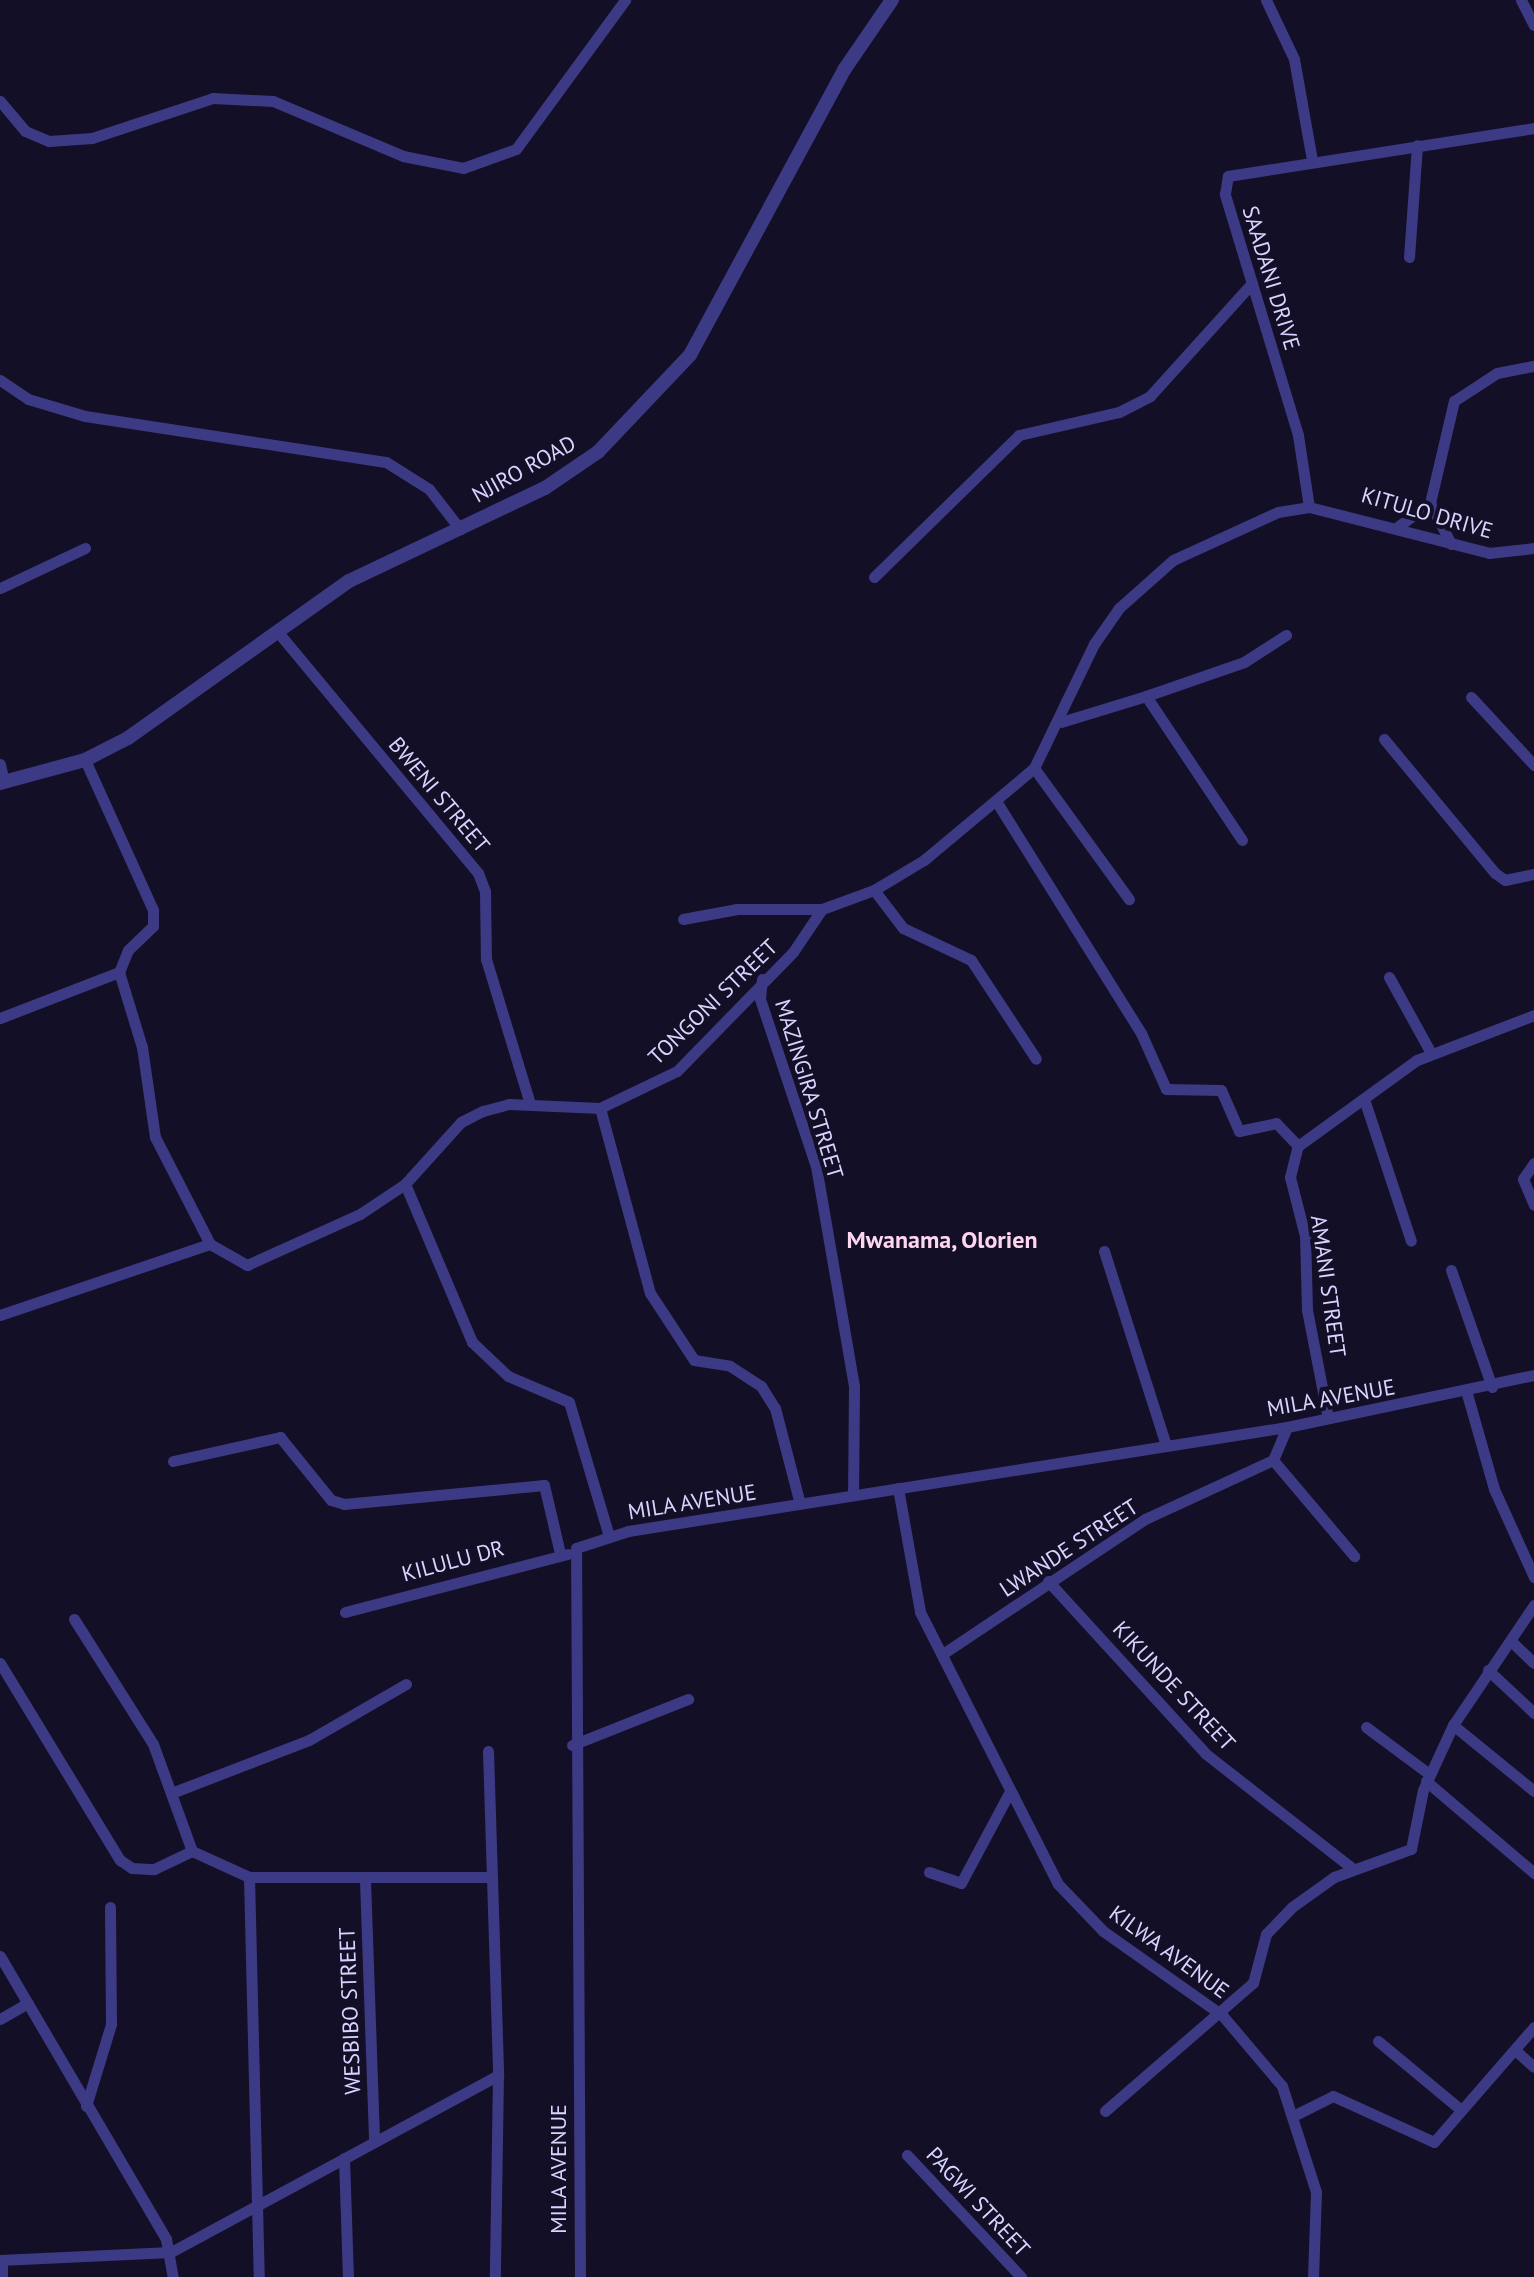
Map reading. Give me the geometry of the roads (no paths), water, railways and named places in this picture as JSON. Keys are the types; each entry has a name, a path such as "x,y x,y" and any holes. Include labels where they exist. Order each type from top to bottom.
{"street":[{"path":"0,101 25,131 49,141 92,138 213,98 273,101 403,156 463,168 516,149 625,0"},
{"name":"NJIRO ROAD","path":"2,783 85,760 173,708 349,581 460,529 598,452 690,355 844,70 892,0"},
{"path":"1266,0 1294,59 1312,160"},
{"path":"1521,0 1534,25"},
{"name":"SAADANI DRIVE","path":"1309,507 1298,435 1225,194 1228,176 1312,160 1534,128"},
{"path":"1409,257 1417,145"},
{"path":"874,577 1019,435 1119,412 1150,396 1252,283"},
{"path":"1451,544 1430,503 1454,401 1487,377 1534,366"},
{"path":"0,380 28,399 85,416 386,462 429,489 460,529"},
{"path":"1396,528 1430,503"},
{"path":"683,919 737,909 822,909 874,890 996,801 1034,768 1061,722 1073,676 1146,582 1229,532 1309,507"},
{"name":"KITULO DRIVE","path":"1309,507 1489,553 1534,548"},
{"path":"0,588 85,548"},
{"name":"BWENI STREET","path":"277,631 478,873 485,891 486,959 530,1104"},
{"path":"1061,722 1233,667 1286,635"},
{"path":"1146,696 1242,840"},
{"path":"1471,697 1534,765"},
{"path":"1384,739 1495,873 1505,880 1534,874"},
{"path":"0,1018 119,972 153,926 153,910 85,760"},
{"path":"0,764 2,783"},
{"path":"1034,768 1129,899"},
{"path":"996,801 1141,1033 1166,1089 1221,1090 1239,1131 1276,1123 1298,1146 1431,1053 1534,1015"},
{"path":"874,890 903,928 971,960 1036,1059"},
{"name":"TONGONI STREET","path":"210,1244 235,1264 261,1263 405,1184 461,1122 530,1104 600,1108 677,1071 762,979 793,952 822,909"},
{"path":"0,1315 210,1244 155,1137 142,1047 119,972"},
{"path":"1389,977 1431,1053"},
{"name":"MAZINGIRA STREET","path":"762,979 760,999 816,1166 854,1386 853,1494"},
{"path":"1365,1102 1411,1241"},
{"path":"600,1108 650,1293 694,1360 730,1366 761,1386 775,1408 800,1504"},
{"name":"AMANI STREET","path":"1298,1146 1290,1177 1328,1418"},
{"path":"1534,1163 1523,1179 1534,1205"},
{"path":"405,1184 472,1342 508,1376 569,1402 609,1536"},
{"path":"1104,1251 1166,1445"},
{"path":"1451,1270 1492,1387"},
{"name":"MILA AVENUE","path":"580,2277 572,1745 573,1555 582,1544 609,1536 853,1494 1287,1427 1467,1394 1534,1375"},
{"path":"1467,1394 1494,1489 1533,1570"},
{"path":"1287,1427 1273,1460 1354,1556"},
{"path":"173,1461 280,1437 331,1500 344,1504 544,1485 560,1553"},
{"name":"LWANDE STREET","path":"944,1653 1145,1519 1273,1460"},
{"name":"KILWA AVENUE","path":"898,1488 913,1592 1009,1793 1058,1884 1084,1913 1222,2015 1261,2052 1297,2114 1320,2228 1313,2277"},
{"name":"KILULU DR","path":"345,1612 560,1553 573,1555"},
{"name":"KIKUNDE STREET","path":"1048,1581 1206,1754 1353,1869"},
{"path":"1105,2111 1222,2015 1255,1979 1275,1921 1353,1869 1407,1854 1428,1777 1453,1725 1488,1670 1512,1642 1534,1605"},
{"path":"74,1619 138,1718 174,1792 192,1851 249,1877 365,1880 490,1877"},
{"path":"1512,1642 1534,1663"},
{"path":"0,1663 120,1860 154,1869 192,1851"},
{"path":"1488,1670 1534,1713"},
{"path":"174,1792 309,1740 406,1684"},
{"path":"572,1745 688,1699"},
{"path":"1453,1725 1534,1791"},
{"path":"1366,1727 1428,1777 1534,1873"},
{"path":"488,1751 498,2075 495,2277"},
{"path":"929,1872 961,1883 1009,1793"},
{"path":"249,1877 259,2277"},
{"name":"WESBIBO STREET","path":"365,1880 374,2142"},
{"path":"86,2106 111,2024 110,1907"},
{"path":"0,1956 171,2252 173,2277"},
{"path":"0,2019 28,2003"},
{"path":"1297,2114 1333,2096 1378,2112 1426,2144 1442,2136 1534,2027"},
{"path":"1378,2041 1461,2110"},
{"path":"1515,2050 1534,2067"},
{"path":"2,2277 1,2260 171,2252 498,2075"},
{"name":"PAGWI STREET","path":"907,2155 1021,2277"},
{"path":"344,2158 348,2277"}],"district":[{"name":"Mwanama, Olorien","path":"942,1240"}]}
